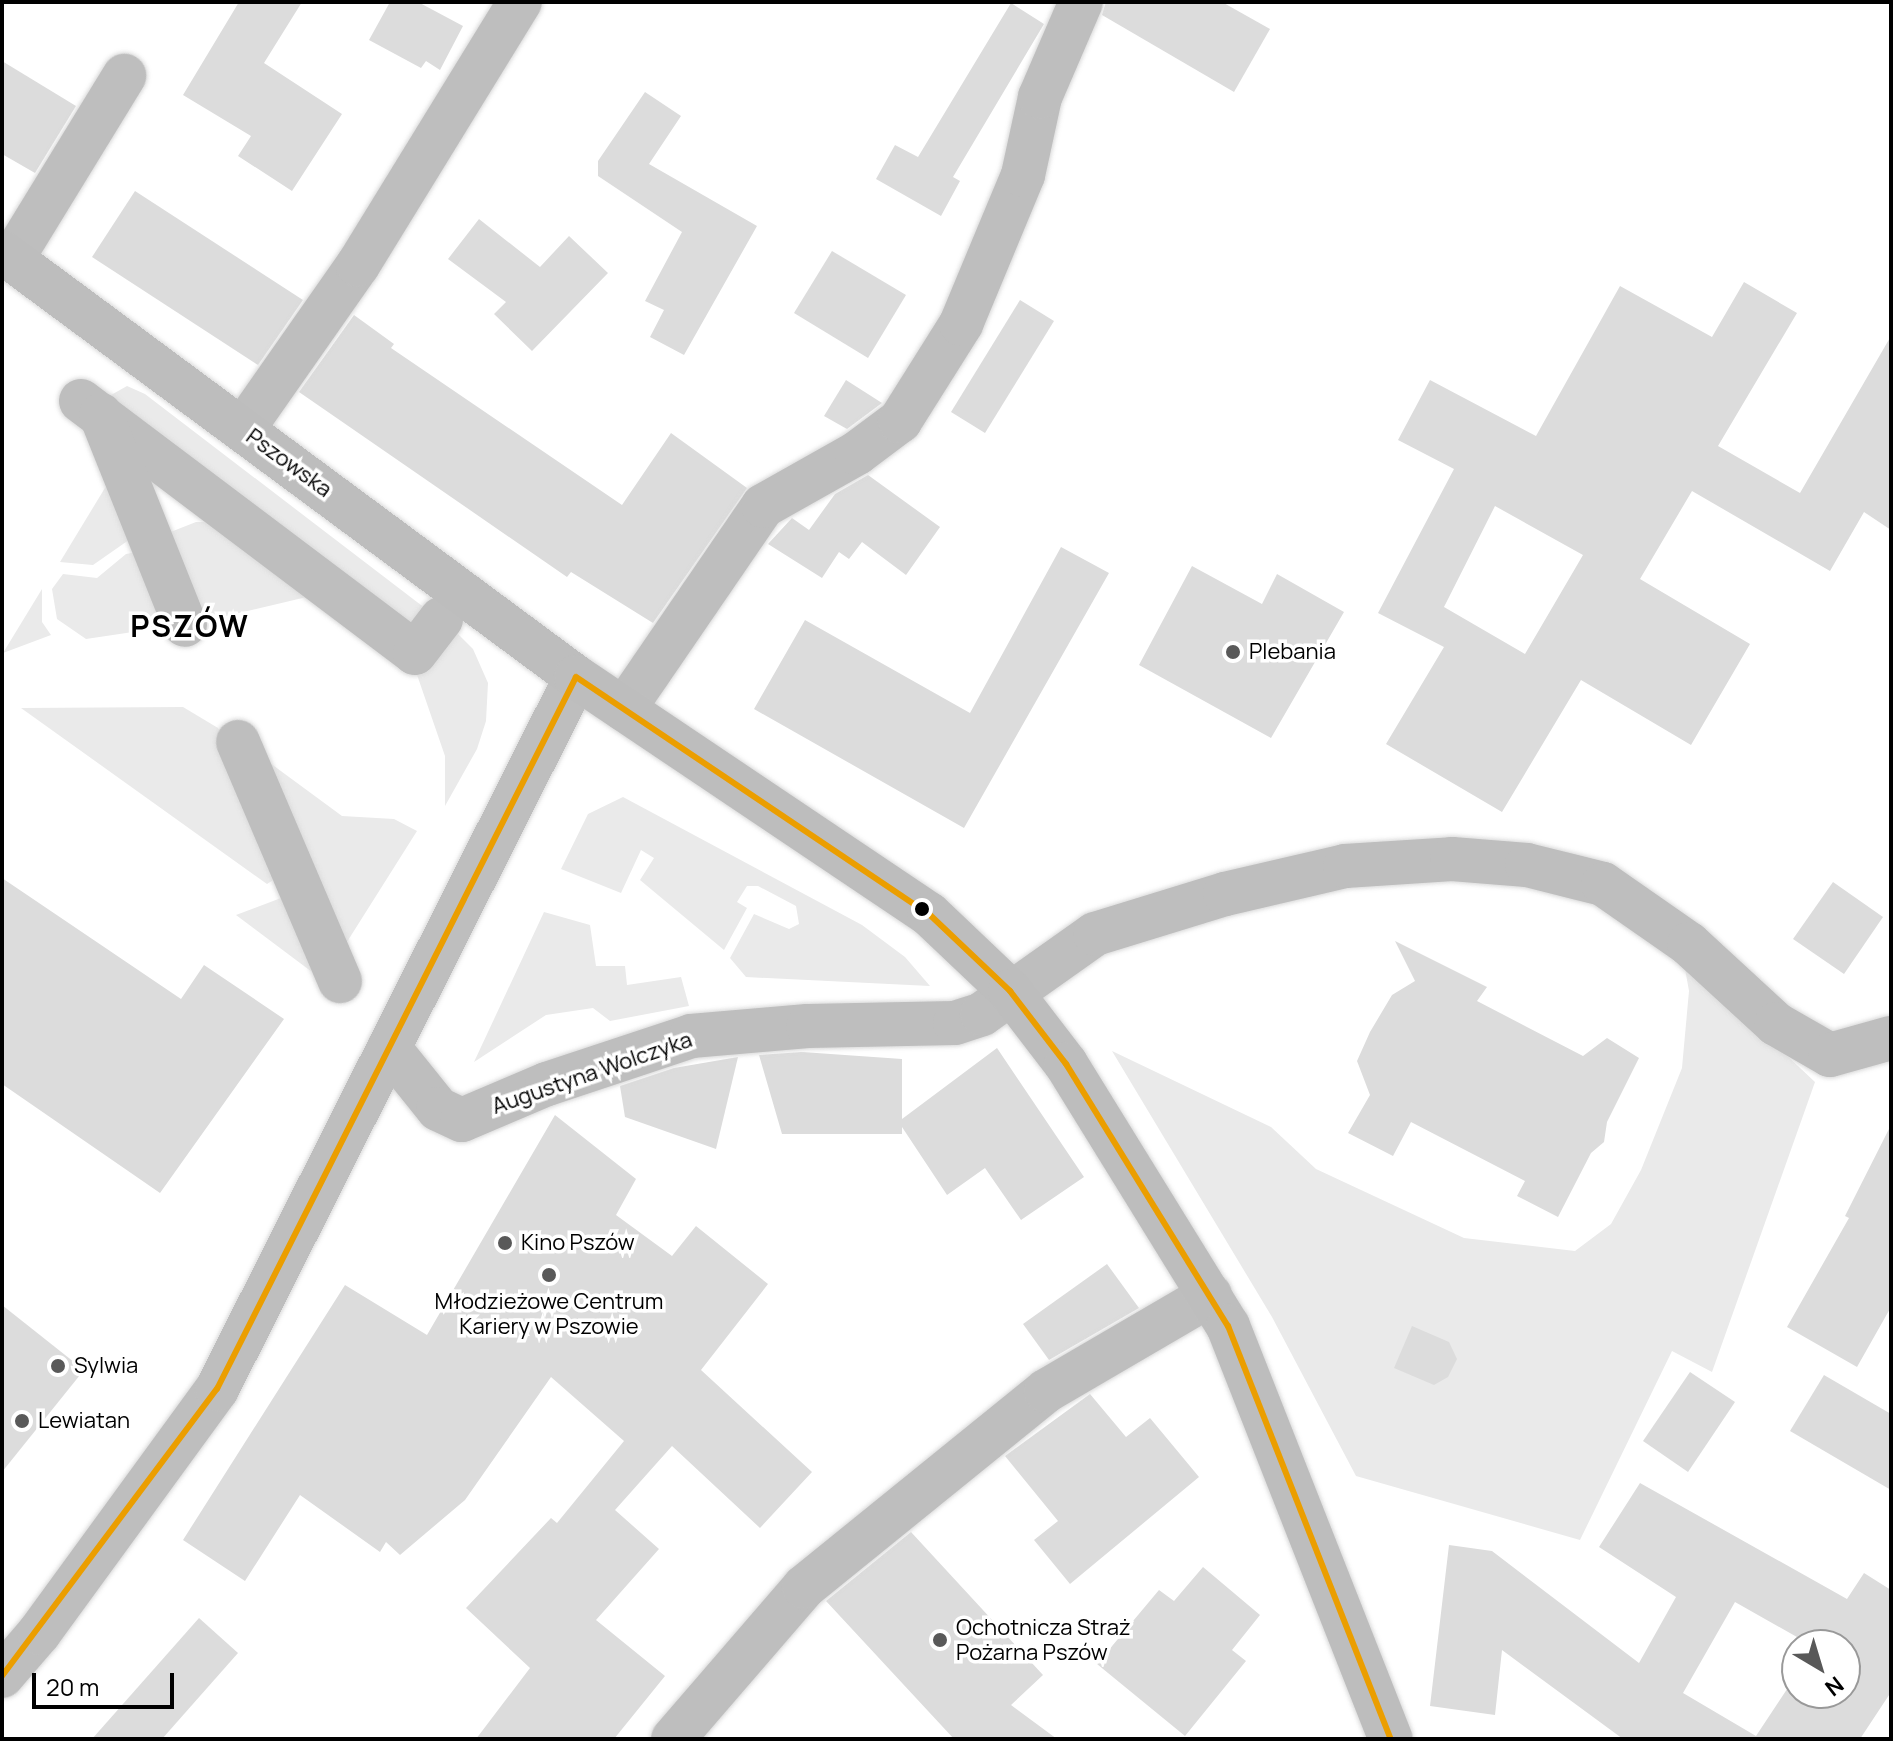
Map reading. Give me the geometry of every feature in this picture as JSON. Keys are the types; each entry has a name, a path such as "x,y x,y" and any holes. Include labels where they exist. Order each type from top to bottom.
{"main road":[{"name":"Pszowska","path":"7,255 576,677 929,914 1010,991 1066,1064 1228,1326 1391,1739"}],"street":[{"path":"243,429 358,265 520,2"},
{"path":"624,709 763,506 857,453 900,421 961,324 1023,175 1040,97 1081,2"},
{"path":"7,255 124,76"},
{"path":"185,625 91,408 421,645"},
{"path":"2,1676 39,1633 217,1389 576,677"},
{"path":"238,742 340,981"},
{"name":"Augustyna Wolczyka","path":"389,1048 438,1109 462,1120 547,1084 691,1036 808,1026 955,1023 982,1014 1010,991 1095,934 1225,894 1345,866 1452,859 1527,865 1603,884 1689,944 1776,1024 1830,1055 1891,1038"},
{"path":"673,1739 804,1587 1046,1391 1210,1295"}],"shaded area":[{"path":"127,386 145,394 434,615 405,630 104,399"},
{"path":"111,478 136,535 93,565 60,562"},
{"path":"196,522 224,522 311,596 201,622 163,535"},
{"path":"141,551 173,626 86,639 57,619 52,589 63,574 97,578 126,554"},
{"path":"42,589 42,622 51,635 3,653"},
{"path":"451,627 473,649 488,683 486,721 477,749 445,806 445,756 415,669"},
{"path":"183,707 218,728 281,875 267,884 21,708"},
{"path":"255,752 342,816 394,819 417,831 340,953"},
{"path":"623,797 862,925 905,957 930,986 746,977 730,958 754,914 789,929 799,924 796,906 758,886 747,886 737,902 747,908 724,950 640,880 654,858 641,850 621,893 561,869 588,814"},
{"path":"289,895 312,972 236,915"},
{"path":"544,912 590,925 596,966 625,966 627,985 681,977 689,1006 610,1021 593,1008 546,1015 474,1062"},
{"path":"1683,958 1815,1082 1712,1372 1672,1351 1580,1540 1356,1476 1272,1317 1112,1051 1271,1127 1316,1169 1464,1238 1575,1251 1611,1224 1641,1170 1682,1068 1689,991"}],"building":[{"path":"239,2 302,2 264,63 342,114 292,191 238,156 251,136 183,95"},
{"path":"390,2 418,2 463,26 440,70 426,61 421,68 369,40"},
{"path":"1106,2 1222,2 1270,29 1234,92 1102,15"},
{"path":"1011,3 1044,24 953,177 960,181 941,216 876,179 895,145 918,157"},
{"path":"2,61 76,106 35,173 2,154"},
{"path":"645,92 681,116 649,164 757,226 684,355 650,337 664,310 645,301 682,232 598,176 598,161"},
{"path":"135,191 303,300 258,365 92,257"},
{"path":"479,219 540,267 569,236 608,273 532,351 494,314 506,302 448,259"},
{"path":"832,251 906,295 868,358 794,313"},
{"path":"1744,282 1797,313 1718,446 1800,493 1891,336 1891,530 1864,512 1830,571 1692,491 1640,579 1750,644 1691,745 1581,680 1502,812 1386,744 1444,647 1378,613 1454,469 1398,440 1430,380 1536,436 1620,286 1712,337","holes":["1495,506 1583,555 1525,654 1444,607"]},
{"path":"1020,300 1054,321 985,433 951,412"},
{"path":"354,315 394,344 391,348 622,505 671,433 747,488 653,623 571,572 567,577 299,392"},
{"path":"846,380 882,403 847,429 824,416"},
{"path":"868,475 940,527 906,575 862,542 849,559 839,552 822,578 768,544 792,518 809,530 835,494"},
{"path":"1061,547 1109,573 964,828 754,709 805,620 970,713"},
{"name":"Plebania","path":"1192,566 1262,604 1277,574 1344,612 1271,738 1139,665"},
{"path":"2,878 181,999 204,965 284,1019 160,1193 2,1084"},
{"path":"1833,882 1883,917 1844,974 1793,939"},
{"path":"1395,941 1487,987 1477,1001 1583,1056 1607,1038 1639,1058 1607,1122 1604,1142 1591,1153 1558,1217 1517,1196 1525,1181 1411,1122 1393,1156 1348,1133 1370,1095 1357,1061 1392,995 1415,981"},
{"path":"997,1048 1084,1177 1021,1220 985,1168 947,1195 902,1127 902,1134 782,1134 759,1055 802,1052 902,1059 902,1119"},
{"path":"738,1057 716,1149 625,1117 620,1086 674,1068"},
{"path":"555,1115 636,1179 616,1215 672,1256 696,1226 768,1284 701,1370 812,1472 760,1528 672,1446 615,1510 659,1549 596,1620 665,1676 614,1739 476,1739 530,1668 466,1608 551,1518 557,1523 624,1441 551,1377 465,1500 400,1555 386,1542 380,1552 300,1495 245,1581 183,1540 345,1285 427,1335"},
{"path":"1891,1125 1891,1307 1857,1367 1787,1327 1849,1218 1845,1216"},
{"path":"1107,1264 1139,1308 1049,1360 1023,1324"},
{"name":"Lewiatan","path":"2,1305 84,1370 2,1472"},
{"path":"1412,1326 1449,1342 1457,1359 1448,1377 1434,1385 1394,1368"},
{"path":"1690,1372 1735,1402 1688,1472 1643,1441"},
{"path":"1824,1375 1891,1414 1891,1490 1790,1431"},
{"path":"1090,1394 1126,1437 1150,1418 1199,1477 1070,1584 1034,1540 1058,1521 1005,1456"},
{"path":"1640,1483 1847,1599 1864,1573 1891,1590 1891,1692 1860,1739 1623,1739 1502,1650 1495,1715 1430,1706 1449,1545 1492,1551 1639,1663 1676,1597 1599,1547"},
{"path":"911,1532 1043,1675 1011,1705 1057,1739 954,1739 826,1601"},
{"path":"1203,1567 1260,1615 1232,1650 1246,1661 1185,1736 1097,1664 1159,1590 1174,1601"},
{"path":"199,1618 238,1653 162,1739 92,1739"}],"transit line":[{"path":"2,1676 217,1389 576,677 929,914 1010,991 1066,1064 1228,1326 1391,1739"}],"place":[{"name":"Plebania","path":"1233,652"},
{"name":"Kino Pszów","path":"505,1243"},
{"name":"Młodzieżowe Centrum Kariery w Pszowie","path":"549,1275"},
{"name":"Sylwia","path":"58,1366"},
{"name":"Lewiatan","path":"22,1421"},
{"name":"Ochotnicza Straż Pożarna Pszów","path":"940,1640"}],"district":[{"name":"PSZÓW","path":"190,626"}]}
